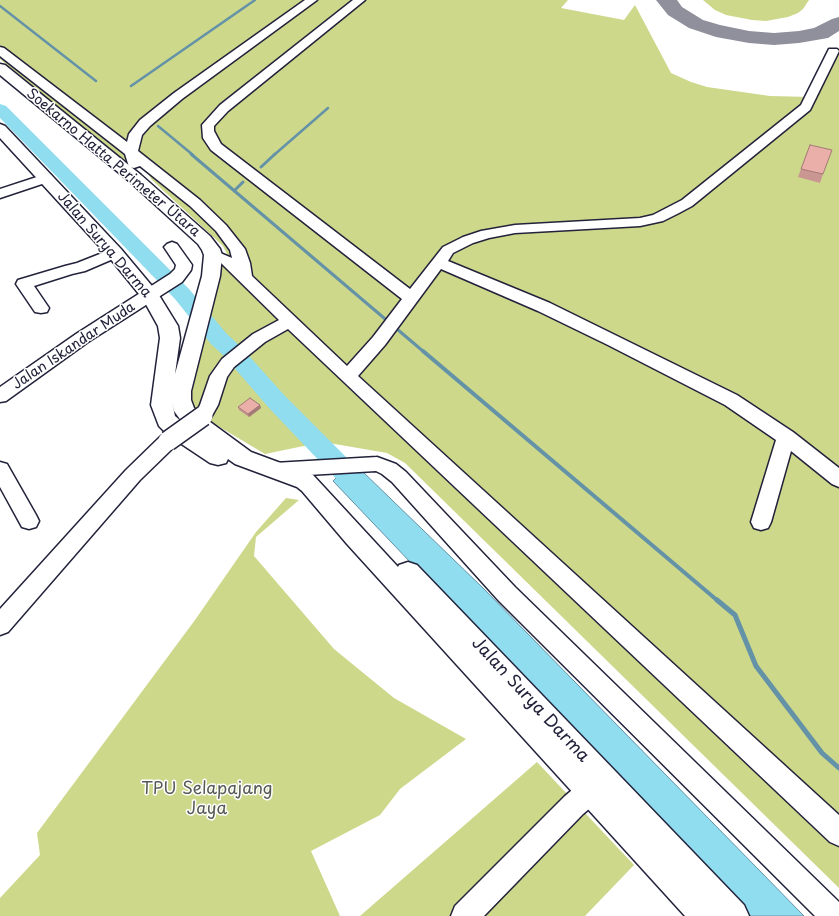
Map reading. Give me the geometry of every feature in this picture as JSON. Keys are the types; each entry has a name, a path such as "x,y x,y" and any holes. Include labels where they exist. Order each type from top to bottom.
{"main road":[{"name":"Soekarno Hatta Perimeter Utara","path":"0,68 135,178 204,240 211,249 213,255"},
{"name":"Jalan Surya Darma","path":"0,129 115,253 156,292 170,338 161,405 166,420 176,429 218,457 319,495 354,537 598,785 733,916"},
{"path":"213,255 208,287 180,400 185,411 194,422 243,458 304,481 319,495"},
{"name":"Jalan Surya Darma","path":"598,785 706,916"}],"street":[{"path":"135,178 135,167 131,152 136,134 145,123 158,111 312,0"},
{"path":"360,0 224,108 208,125 208,131 210,138 216,147 410,298"},
{"path":"0,50 196,203 221,228 238,249 244,278"},
{"path":"348,377 389,327 448,250 458,244 486,234 522,228 640,222 658,218 674,210 687,203 806,107 833,51"},
{"path":"0,194 46,178"},
{"name":"Jalan Iskandar Muda","path":"2,393 82,338 176,278 184,270 184,265 172,247"},
{"path":"41,308 24,284 70,269 80,268 115,253"},
{"path":"213,255 226,260 289,322 839,833"},
{"path":"438,262 544,307 731,400 786,437 839,479"},
{"path":"0,625 133,475 168,441 203,416 209,406 219,376 228,363 260,338 289,322"},
{"path":"761,522 786,437"},
{"path":"274,470 377,464 389,469 399,477 507,594 834,916"},
{"path":"0,469 6,498 29,521"},
{"path":"465,916 574,805 598,785"}],"green space":[{"path":"0,0 568,0 561,8 624,20 635,5 671,73 707,87 770,96 811,97 833,51 839,52 839,888 405,463 387,453 323,442 265,454 196,413 184,402 221,264 230,259 223,246 152,180 143,166 130,167 0,59"},
{"path":"703,0 809,0 803,9 798,13 788,17 766,21 726,15 715,10"},
{"name":"TPU Selapajang Jaya","path":"286,498 299,500 256,537 254,556 334,649 394,698 466,739 400,789 380,815 311,851 340,916 0,916 0,898 40,855 37,833 195,620 256,532"},
{"path":"537,762 634,865 585,916 360,916"}],"water":[{"path":"343,471 362,471 483,588 804,916 747,916 333,481"}],"building":[{"path":"810,145 832,150 823,174 801,169"},
{"path":"250,398 260,405 248,414 238,407"}],"waterway":[{"path":"131,86 255,0"},
{"path":"0,6 96,81"},
{"path":"274,155 328,108"},
{"path":"0,109 182,294 219,339 233,352 277,402 355,482"},
{"path":"158,126 193,155"},
{"path":"191,154 234,191"},
{"path":"261,167 275,154"},
{"path":"234,191 243,182"},
{"path":"234,191 424,352"},
{"path":"423,351 718,601"},
{"path":"717,600 735,615 756,666 822,753 839,768"}],"taxiway":[{"path":"666,0 675,11 696,24 716,31 749,37 774,39 799,37 820,33 839,23"}]}
